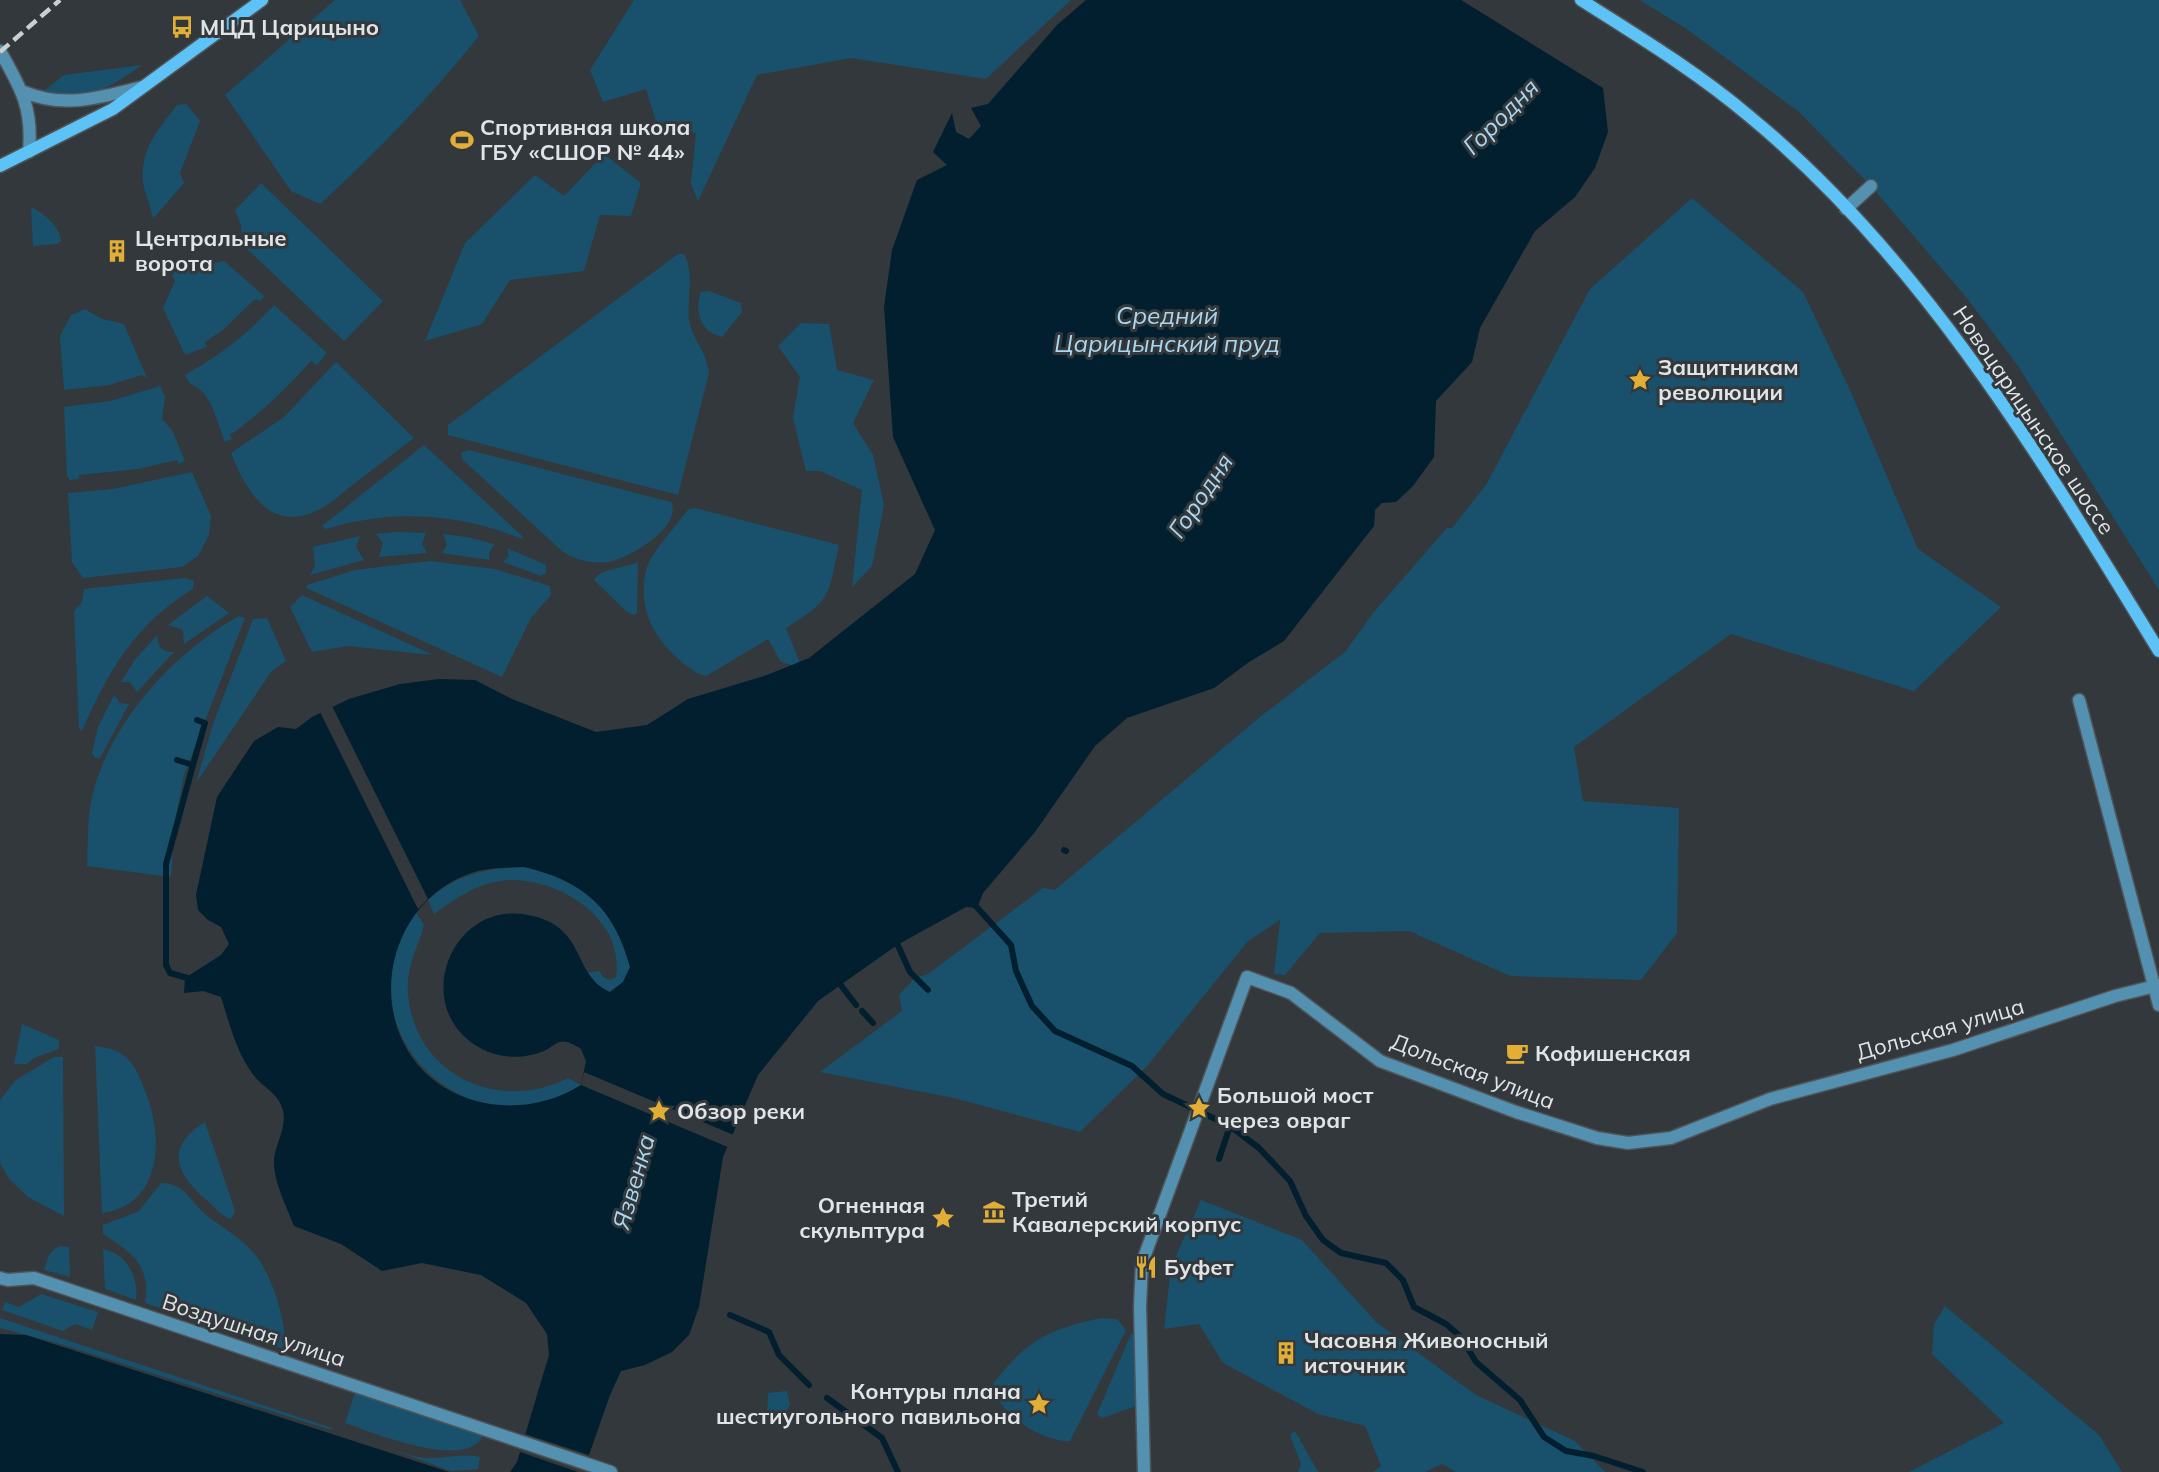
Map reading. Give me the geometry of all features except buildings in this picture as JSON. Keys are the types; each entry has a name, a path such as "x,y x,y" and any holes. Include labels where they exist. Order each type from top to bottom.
{"main road":[{"path":"0,166 87,124 146,86 262,0"},
{"name":"Новоцарицынское шоссе","path":"1581,0 1666,54 1750,116 1846,209 1923,296 1985,377 2084,527 2159,651"}],"street":[{"path":"0,51 24,92 31,127 29,152"},
{"path":"24,92 43,100 84,101 146,86"},
{"path":"1846,209 1871,186"},
{"path":"2079,700 2147,951 2159,1005"},
{"name":"Дольская улица","path":"1144,1472 1140,1306 1142,1263 1247,977 1280,988 1380,1061 1516,1112 1597,1138 1628,1143 1671,1138 1770,1099 1953,1050 2156,986"},
{"name":"Воздушная улица","path":"0,1278 8,1280 34,1278 604,1470"}],"shaded area":[{"path":"335,0 460,0 479,36 403,123 320,204 291,191 225,95"},
{"path":"634,0 1071,0 986,79 851,58 757,75 698,201 691,184 696,133 657,125 646,89 603,102 590,70"},
{"path":"1640,0 2159,0 2159,590 2018,366 1966,297 1871,186 1799,112 1688,30"},
{"path":"142,65 96,92 73,95 44,91 64,75"},
{"path":"186,104 200,121 180,173 184,183 153,219 143,182 144,160 152,140 163,123 177,105"},
{"path":"604,154 641,183 631,216 600,215 584,271 510,280 482,324 425,341 465,243 535,175 564,196"},
{"path":"261,183 383,301 344,341 242,244 241,225 235,210"},
{"path":"1692,198 1803,292 1850,390 1918,549 2001,607 1914,691 1731,634 1574,747 1583,801 1679,808 1677,933 1641,980 1510,976 1409,931 1320,933 1285,975 1274,974 1280,920 1248,941 1148,1065 1080,1132 954,1098 820,1072 902,1011 899,995 915,978 928,974 1043,888 1055,890 1261,716 1345,652 1373,613 1447,528 1452,528 1486,485 1590,289"},
{"path":"31,207 54,225 61,241 57,244 33,246"},
{"path":"678,254 684,254 687,262 690,280 690,325 709,373 678,495 448,435 448,425"},
{"path":"224,261 264,296 260,301 255,299 223,330 205,342 207,347 185,355 163,308 175,281 172,275 185,262 208,265"},
{"path":"709,291 741,303 742,312 722,337 708,331 699,313 701,292"},
{"path":"274,305 327,353 317,365 311,361 273,400 230,435 232,439 225,442 208,400 203,393 190,384 185,375 233,344"},
{"path":"85,309 102,319 124,324 147,378 142,375 109,385 64,390 60,336 71,315"},
{"path":"801,323 829,324 837,370 874,380 853,423 873,455 884,505 872,566 852,587 862,490 820,471 806,471 793,418 800,377 778,346"},
{"path":"336,362 414,438 322,508 304,515 289,517 275,513 264,506 254,495 237,468 231,453 284,417"},
{"path":"160,386 165,396 162,419 172,430 185,461 179,464 177,460 138,469 79,475 79,479 70,480 67,476 64,407 110,401"},
{"path":"424,445 522,536 522,539 474,524 424,517 375,518 326,529 322,526"},
{"path":"469,450 671,502 673,511 670,521 654,539 621,558 600,563 575,558 563,552 462,459 461,453"},
{"path":"192,472 211,516 209,535 198,556 182,567 83,578 72,562 68,493 113,489"},
{"path":"695,508 839,545 833,576 826,595 812,610 786,628 802,668 781,662 768,639 706,676 696,673 683,663 657,635 644,601 647,567 655,552 682,517 689,509"},
{"path":"426,533 422,544 427,553 379,557 383,543 376,534"},
{"path":"443,534 494,544 489,553 490,560 442,553 447,545"},
{"path":"360,536 356,547 364,560 310,575 315,566 313,547"},
{"path":"507,548 546,565 546,573 541,576 503,562 509,556"},
{"path":"430,561 495,569 550,586 551,595 531,618 502,677 306,588 307,585 355,570"},
{"path":"638,562 637,613 634,615 626,611 594,580 601,573"},
{"path":"185,578 194,581 193,589 155,618 125,651 102,688 82,731 79,728 74,611 82,602 84,589"},
{"path":"302,595 433,655 348,646 312,652 290,607"},
{"path":"207,596 229,613 184,644 183,630 168,625"},
{"path":"239,616 245,618 184,775 174,826 171,877 87,866 90,805 101,769 113,743 129,717 168,670 191,649"},
{"path":"267,618 286,661 271,672 196,783 213,724 253,619"},
{"path":"157,635 161,648 174,652 137,692 130,682 121,682 134,661"},
{"path":"114,695 120,703 129,704 100,758 95,758 92,753 98,727"},
{"path":"524,867 564,880 594,900 615,928 623,946 630,967 623,982 610,992 596,986 586,973 599,971 603,977 610,980 616,977 616,955 609,936 597,918 581,904 562,892 541,884 520,880 490,883 465,893 434,914 428,900 461,878 485,871"},
{"path":"416,912 424,925 411,966 408,992 413,1021 425,1045 442,1065 464,1079 488,1088 514,1091 541,1088 568,1078 581,1085 537,1103 494,1105 456,1092 424,1068 401,1035 391,997 395,955"},
{"path":"22,1024 59,1040 59,1049 34,1058 27,1064 14,1064"},
{"path":"95,1046 122,1054 135,1069 150,1106 155,1126 156,1146 154,1165 148,1182 138,1197 122,1207 102,1213"},
{"path":"54,1057 63,1057 64,1216 28,1197 9,1179 0,1163 0,1100 16,1080"},
{"path":"205,1122 235,1211 231,1219 222,1214 198,1192 189,1182 179,1162 179,1152 183,1142"},
{"path":"161,1183 181,1189 204,1213 247,1245 259,1260 272,1284 281,1312 286,1350 145,1303 146,1290 142,1269 131,1254 103,1234 103,1225 139,1211"},
{"path":"1201,1200 1302,1240 1376,1322 1476,1395 1575,1441 1605,1472 1456,1472 1442,1464 1425,1472 1373,1472 1381,1466 1365,1426 1318,1414 1223,1363 1199,1324 1164,1329 1171,1267"},
{"path":"61,1246 69,1247 70,1277 44,1270 52,1252"},
{"path":"103,1249 119,1256 130,1268 135,1283 136,1300 105,1289"},
{"path":"41,1294 98,1312 92,1330 75,1324 63,1331 2,1310 5,1302 19,1307"},
{"path":"1945,1306 2099,1435 2122,1472 1909,1472 2004,1423 1932,1354 1934,1324"},
{"path":"0,1318 332,1428 331,1430 57,1343 0,1328"},
{"path":"1101,1318 1117,1319 1126,1330 1070,1441 1047,1437 1034,1431 1003,1406 996,1395 993,1384 1028,1347 1066,1327"},
{"path":"1131,1334 1138,1335 1139,1405 1102,1418 1097,1414"},
{"path":"787,1391 790,1404 783,1419 767,1417 768,1393"},
{"path":"355,1393 483,1435 474,1445 459,1450 440,1450 396,1441 345,1423"},
{"path":"1295,1431 1318,1472 1298,1472 1301,1464 1290,1435"},
{"path":"350,1434 418,1457 465,1455 480,1457 478,1469 451,1471"}],"water":[{"name":"Средний Царицынский пруд","path":"1086,0 1461,0 1603,88 1608,132 1595,168 1575,197 1535,231 1480,328 1472,362 1436,401 1434,457 1413,486 1396,502 1382,503 1375,510 1374,526 1284,641 1249,662 1214,688 1127,718 1095,746 1035,832 983,893 977,908 966,907 897,945 818,1001 758,1075 723,1157 699,1307 689,1335 672,1352 645,1365 621,1371 610,1395 583,1472 510,1472 517,1462 549,1355 547,1334 526,1303 481,1275 422,1263 382,1271 341,1244 294,1226 274,1168 284,1117 281,1105 246,1064 221,997 203,991 184,993 185,978 221,955 229,944 221,927 208,920 198,910 196,895 217,797 254,741 278,727 296,729 312,717 349,699 400,684 439,679 475,680 512,699 596,732 647,725 688,699 767,675 809,658 915,574 935,530 893,437 884,307 892,250 917,180 947,165 933,152 952,113 956,132 969,139 981,126 971,108 988,104 1057,25","holes":["524,867 564,880 594,900 615,928 630,967 623,982 610,992 590,975 571,941 550,922 533,916 504,914 480,922 461,939 449,960 444,984 447,1009 459,1031 482,1049 497,1055 513,1057 529,1055 563,1042 581,1049 586,1061 581,1085 556,1097 530,1104 503,1105 476,1101 451,1091 429,1076 411,1056 398,1030 392,1007 391,984 394,961 401,939 412,919 427,901 445,886 473,872 487,869"]},
{"path":"0,1334 26,1335 449,1472 0,1472"}],"pier":[{"path":"331,704 428,899 418,909 319,710"},
{"path":"584,1072 736,1136 730,1148 581,1085"},
{"path":"522,1433 592,1456 586,1472 578,1472 517,1451"}],"waterway":[{"path":"193,765 205,723 197,720"},
{"path":"177,760 193,765 166,864 166,965 170,973 191,979"},
{"path":"974,904 1011,945 1016,971 1032,1006 1055,1031 1132,1066 1163,1094 1230,1126 1259,1148 1290,1181 1306,1216 1323,1240 1341,1253 1386,1263 1403,1280 1414,1307 1446,1324 1460,1336 1476,1362 1520,1400 1544,1437 1566,1451 1594,1456 1643,1472"},
{"path":"895,939 910,972 928,990"},
{"path":"840,984 856,1005"},
{"path":"862,1011 873,1023"},
{"path":"1219,1159 1230,1126"},
{"path":"730,1315 769,1332 779,1355 809,1385"},
{"path":"827,1398 882,1438 898,1472"}],"railway":[{"path":"0,52 60,0"}],"place":[{"name":"МЦД Царицыно","path":"182,27"},
{"name":"Спортивная школа ГБУ «СШОР № 44»","path":"462,140"},
{"name":"Центральные ворота","path":"117,251"},
{"name":"Защитникам революции","path":"1640,380"},
{"name":"Кофишенская","path":"1517,1053"},
{"name":"Большой мост через овраг","path":"1199,1108"},
{"name":"Обзор реки","path":"659,1111"},
{"name":"Третий Кавалерский корпус","path":"994,1212"},
{"name":"Огненная скульптура","path":"943,1218"},
{"name":"Буфет","path":"1146,1267"},
{"name":"Часовня Живоносный источник","path":"1286,1353"},
{"name":"Контуры плана шестиугольного павильона","path":"1039,1404"}],"water label":[{"name":"Городня","path":"1501,117"},
{"name":"Городня","path":"1201,496"},
{"name":"Язвенка","path":"634,1182"}]}
